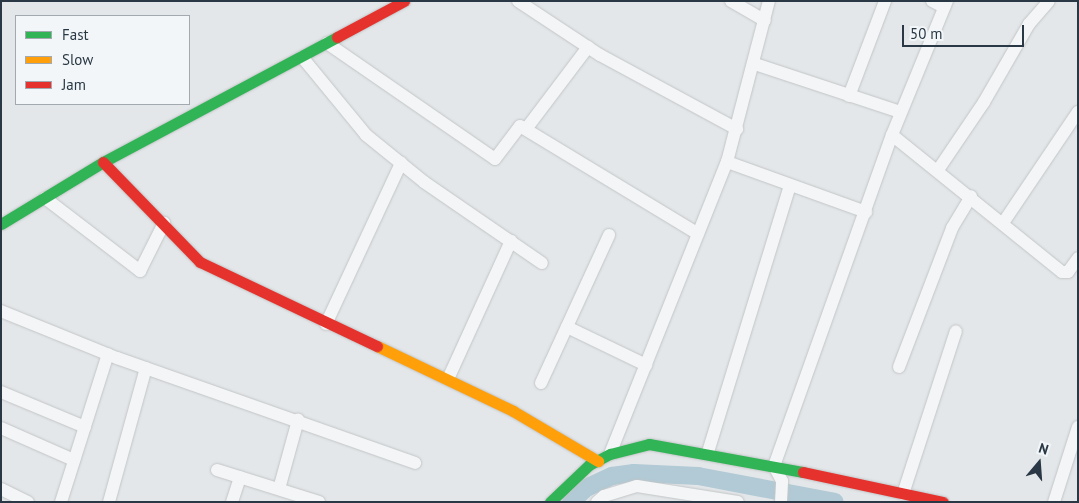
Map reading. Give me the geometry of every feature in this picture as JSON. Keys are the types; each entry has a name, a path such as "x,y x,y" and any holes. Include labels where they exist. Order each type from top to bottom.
{"street":[{"path":"1,224 103,162 404,1"},
{"path":"518,1 588,47 736,129"},
{"path":"731,1 765,21"},
{"path":"610,454 727,162 755,64 769,1"},
{"path":"849,96 885,1"},
{"path":"938,170 998,80 1029,24 1049,1"},
{"path":"781,502 782,481 774,466 866,212 892,134 941,3"},
{"path":"327,43 495,159 520,126 698,234"},
{"path":"526,129 588,47"},
{"path":"302,57 366,135 401,163 542,262"},
{"path":"755,64 900,112"},
{"path":"1003,223 1078,112"},
{"path":"892,134 1066,274 1078,258"},
{"path":"103,162 200,262 326,324 448,379 513,411 598,461"},
{"path":"727,162 866,212"},
{"path":"326,324 401,163"},
{"path":"708,452 790,186"},
{"path":"899,367 952,228 971,196"},
{"path":"45,198 140,271 164,223"},
{"path":"541,384 609,235"},
{"path":"448,379 511,241"},
{"path":"1,310 108,354 415,463"},
{"path":"567,327 646,365"},
{"path":"904,494 956,331"},
{"path":"61,502 108,354"},
{"path":"109,502 146,368"},
{"path":"1,392 85,427"},
{"path":"279,489 298,420"},
{"path":"1054,502 1078,426"},
{"path":"1,428 74,460"},
{"path":"550,502 598,461 610,454 649,444 708,452 944,502"},
{"path":"218,470 319,502"},
{"path":"232,502 240,477"},
{"path":"597,502 604,496 637,486 686,497 738,502"},
{"path":"1,489 28,502"}],"waterway":[{"path":"571,502 586,488 612,476 634,473 698,476 835,502"}],"traffic: fast":[{"path":"1,224 103,162 337,37"},
{"path":"550,502 589,465 610,454 649,444 803,472"}],"traffic: slow":[{"path":"377,346 513,411 598,461"}],"traffic: jam":[{"path":"337,37 404,1"},
{"path":"103,162 200,262 377,346"},
{"path":"803,472 943,502"}]}
